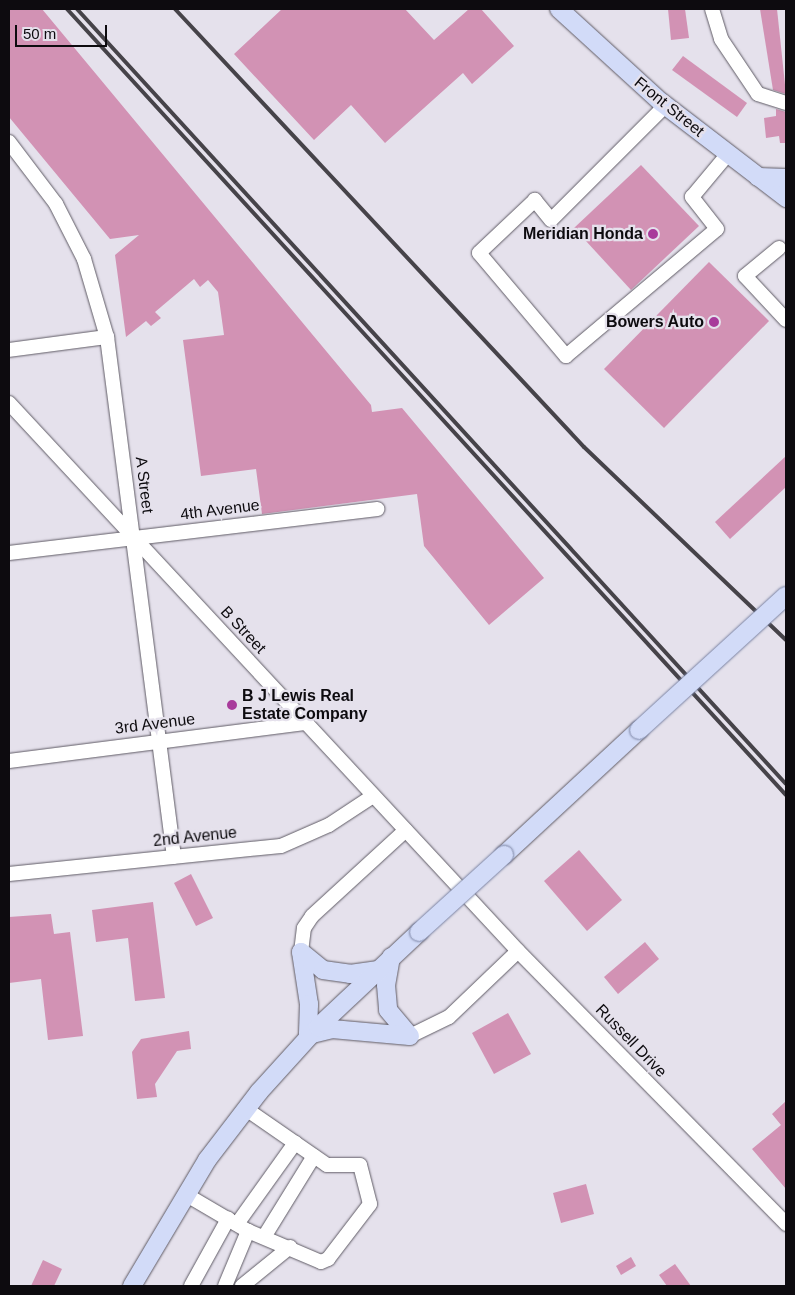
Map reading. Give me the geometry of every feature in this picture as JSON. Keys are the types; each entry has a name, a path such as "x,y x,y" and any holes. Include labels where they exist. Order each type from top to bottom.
{"main road":[{"name":"Front Street","path":"559,9 665,106 786,198"},
{"path":"758,177 786,178"},
{"path":"132,1286 185,1194 246,1109 309,1036 377,970 786,596"},
{"path":"300,952 323,970 350,974 377,970"},
{"path":"300,952 310,1004 309,1036"},
{"path":"392,957 386,985 388,1010 410,1036"},
{"path":"309,1036 341,1029 410,1036"}],"street":[{"path":"712,9 721,39 758,94 786,103"},
{"path":"665,106 551,220 535,200 479,253 566,356 716,229 692,197 728,154"},
{"name":"A Street","path":"10,144 56,204 84,259 107,337 174,857"},
{"path":"784,248 744,276 786,320"},
{"path":"9,350 107,337"},
{"name":"B Street","path":"9,403 305,724 454,879"},
{"name":"4th Avenue","path":"9,553 377,509"},
{"name":"3rd Avenue","path":"9,761 305,724"},
{"name":"2nd Avenue","path":"9,874 281,846 329,825 373,796"},
{"path":"300,952 304,928 312,916 406,830"},
{"name":"Russell Drive","path":"454,879 518,951 786,1224"},
{"path":"410,1036 441,1024 518,951"},
{"path":"185,1194 238,1225 321,1262 328,1258 370,1204 360,1165 327,1165 246,1109"},
{"path":"192,1286 238,1225 295,1143"},
{"path":"264,1237 314,1156"},
{"path":"232,1285 238,1225"},
{"path":"232,1285 290,1247"}],"building":[{"path":"9,9 42,9 371,405 372,412 402,408 544,578 489,625 424,546 417,494 262,514 256,469 201,476 183,340 224,335 218,292 208,280 200,287 194,279 155,312 161,318 151,326 146,321 126,337 115,255 139,235 110,239 9,117"},
{"path":"282,9 405,9 434,40 469,9 481,9 514,46 472,84 463,73 385,143 351,105 314,140 234,54"},
{"path":"668,9 685,9 689,38 671,40"},
{"path":"760,9 777,9 786,94 773,90"},
{"path":"683,56 747,103 737,117 672,70"},
{"path":"776,109 786,112 786,143 780,143 779,136 766,138 764,118 776,116"},
{"path":"641,165 699,226 631,290 574,228"},
{"path":"709,262 769,321 664,428 604,369"},
{"path":"786,456 786,487 730,539 715,522"},
{"path":"579,850 622,900 587,931 544,881"},
{"path":"191,874 213,918 196,926 174,883"},
{"path":"153,902 165,998 135,1001 128,938 96,942 92,910"},
{"path":"51,914 54,934 70,932 83,1036 48,1040 41,979 9,983 9,917"},
{"path":"645,942 659,959 618,994 604,977"},
{"path":"508,1013 531,1054 494,1074 472,1033"},
{"path":"189,1031 191,1049 177,1051 155,1084 157,1097 137,1099 132,1052 141,1039"},
{"path":"786,1101 786,1189 752,1149 781,1125 772,1114"},
{"path":"586,1184 594,1214 561,1223 553,1193"},
{"path":"631,1257 636,1266 621,1275 616,1266"},
{"path":"43,1260 62,1269 54,1286 31,1286"},
{"path":"675,1264 691,1286 667,1286 659,1275"}],"railway":[{"path":"67,9 786,795"},
{"path":"77,9 786,784"},
{"path":"175,9 584,447 786,640"}],"place":[{"name":"Meridian Honda","path":"653,234"},
{"name":"Bowers Auto","path":"714,322"},
{"name":"B J Lewis Real Estate Company","path":"232,705"}]}
